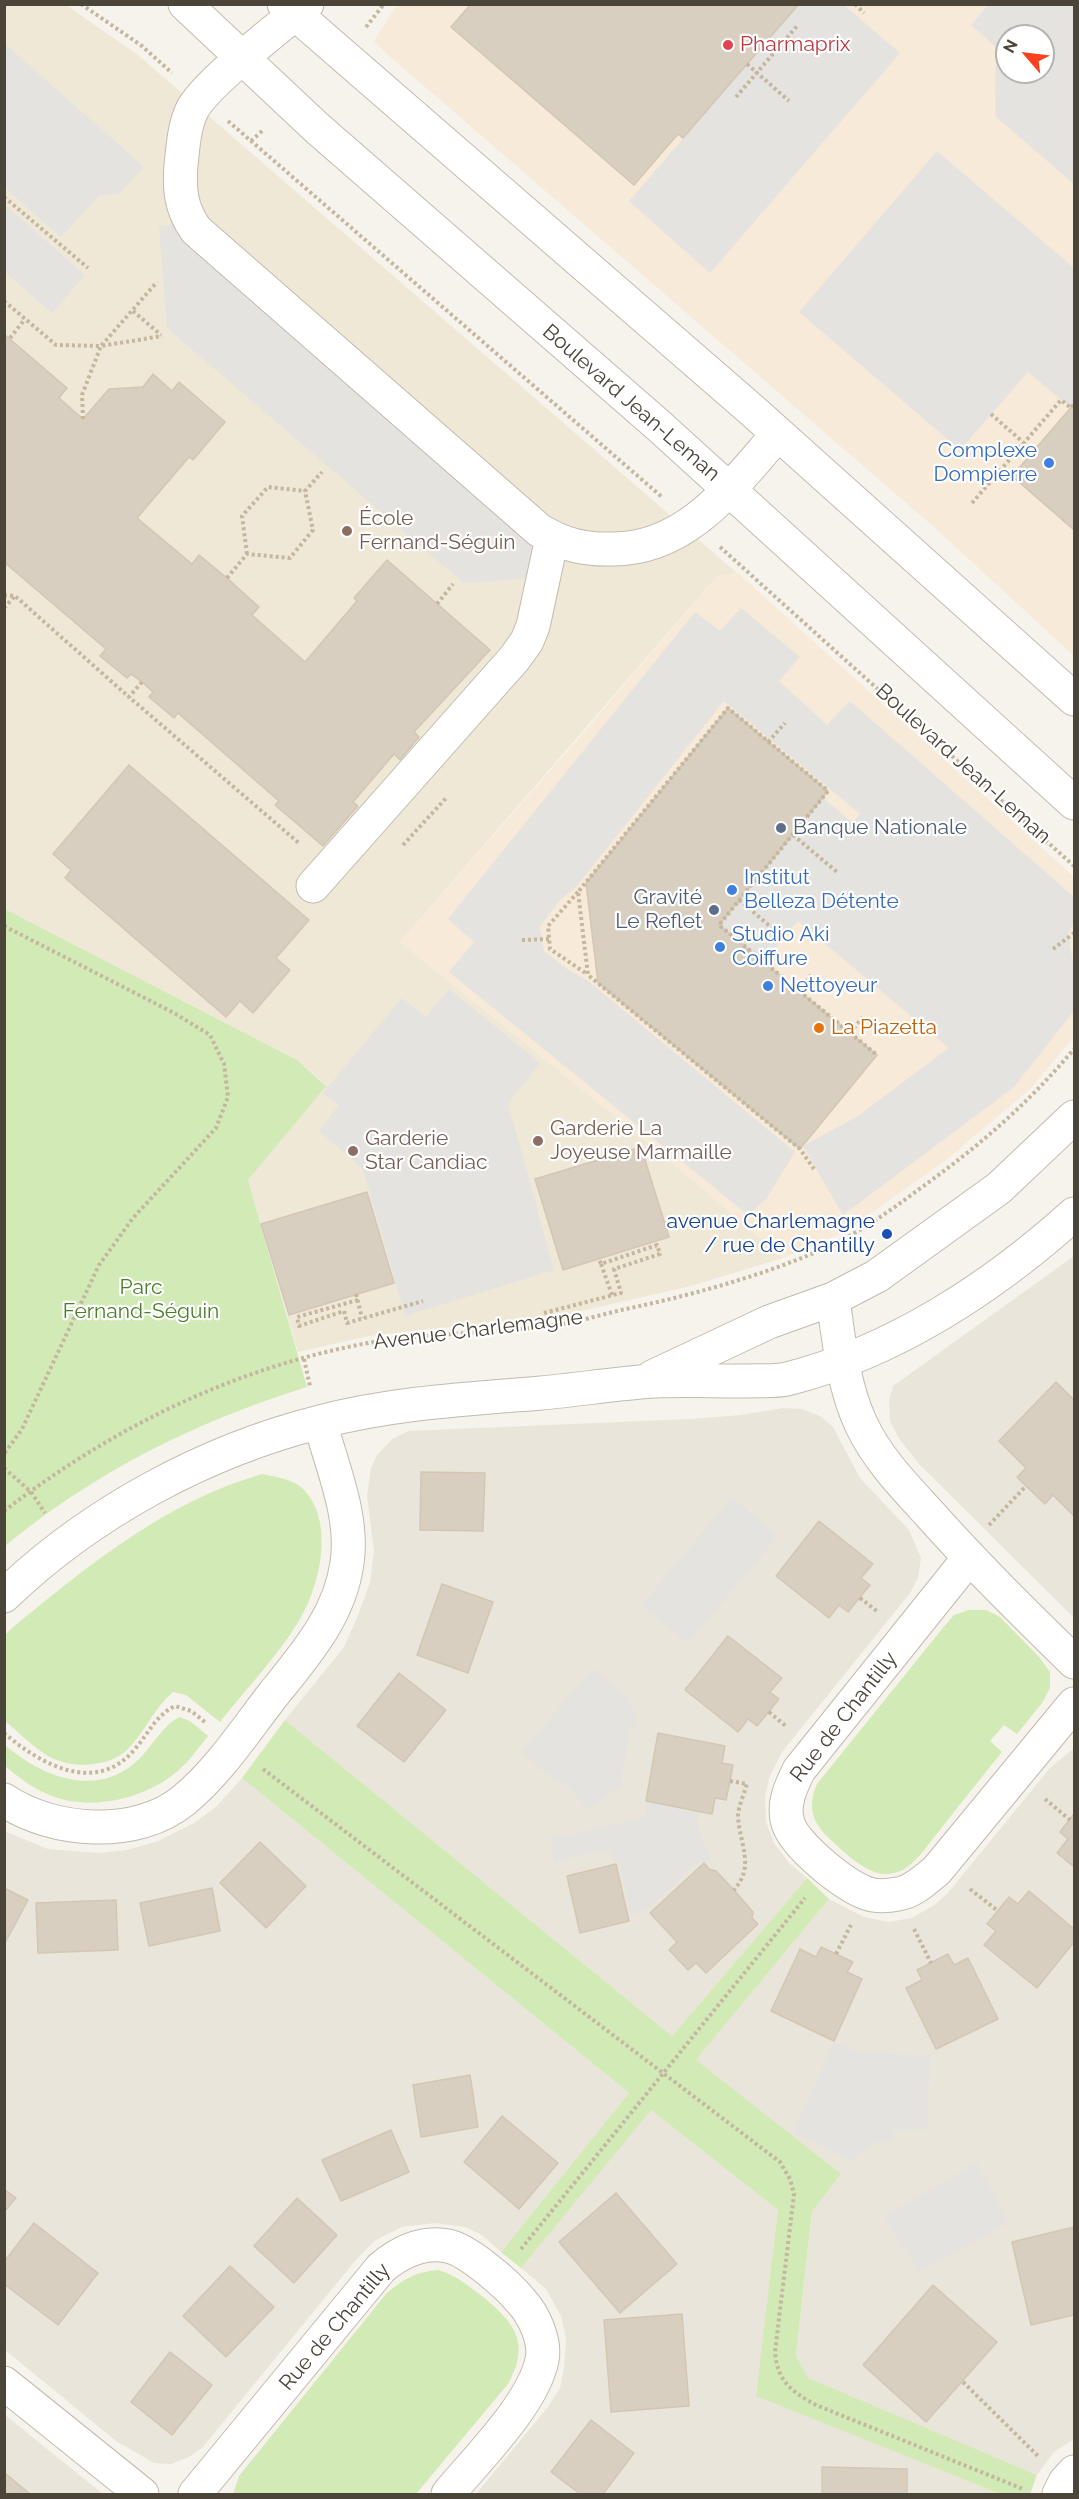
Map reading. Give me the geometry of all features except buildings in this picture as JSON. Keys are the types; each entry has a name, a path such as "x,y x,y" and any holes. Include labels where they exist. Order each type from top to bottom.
{"street":[{"name":"Boulevard Jean-Leman","path":"185,4 317,128 729,489 1074,803"},
{"path":"778,434 729,489 692,523 672,536 649,545 625,549 578,549 552,538 539,530 196,230 188,220 182,204 180,184 187,122 201,98 295,8 778,434 1074,699"},
{"path":"322,876 514,659 527,641 552,538"},
{"path":"643,1382 769,1322 833,1299 877,1276 999,1188 1074,1117"},
{"path":"4,1596 92,1526 157,1487 233,1450 320,1422 410,1405 643,1382 779,1380 842,1361 914,1329 980,1287 1074,1214"},
{"path":"833,1299 842,1361 853,1403 872,1445 893,1474 969,1558 1074,1662"},
{"path":"4,1800 31,1815 59,1824 89,1827 123,1825 156,1816 182,1802 204,1782 311,1647 329,1618 339,1596 347,1564 346,1514 320,1422"},
{"name":"Rue de Chantilly","path":"969,1558 799,1770 790,1787 786,1805 788,1824 794,1837 852,1887 867,1894 882,1896 902,1893 919,1885 937,1869 1074,1704"},
{"name":"Rue de Chantilly","path":"195,2494 381,2268 395,2256 411,2249 432,2245 450,2246 467,2255 522,2301 542,2340 543,2358 528,2396 448,2494"},
{"path":"4,2382 142,2494"}],"path":[{"path":"81,4 142,46"},
{"path":"364,29 384,4"},
{"path":"855,4 864,13"},
{"path":"735,97 797,26"},
{"path":"747,64 789,101"},
{"path":"261,131 251,141 645,482"},
{"path":"4,197 88,268"},
{"path":"83,419 82,395 101,346 157,282"},
{"path":"4,301 56,345 101,346 162,336 132,310"},
{"path":"10,338 25,319"},
{"path":"972,503 1060,400 1071,408 1074,404"},
{"path":"991,414 1034,451"},
{"path":"305,491 322,472"},
{"path":"227,578 247,554 242,516 268,488 305,491"},
{"path":"247,554 290,558 313,530 305,491"},
{"name":"Boulevard Jean-Leman","path":"743,567 1074,866"},
{"path":"437,604 453,584"},
{"path":"4,595 15,596 310,853 322,876"},
{"path":"4,608 15,596"},
{"path":"129,697 142,682"},
{"path":"814,1169 800,1149 588,975 550,949 548,926 728,708 828,791 719,926 877,1055"},
{"path":"768,742 785,723"},
{"path":"400,848 447,797"},
{"path":"793,835 837,872"},
{"path":"578,892 588,975"},
{"path":"739,900 784,938"},
{"path":"4,926 174,1013 210,1035 224,1064 228,1097 216,1128 133,1218 99,1265 22,1429 4,1454"},
{"path":"1053,949 1074,933"},
{"path":"522,940 549,939"},
{"path":"798,991 812,974"},
{"path":"850,1033 863,1017"},
{"name":"Avenue Charlemagne","path":"4,1512 77,1458 169,1407 255,1372 378,1341 569,1322 672,1300 797,1260 860,1231 959,1161 1028,1102 1074,1049"},
{"path":"544,1314 621,1293 614,1269 660,1254 657,1245 600,1261 612,1295"},
{"path":"362,1318 357,1297 297,1317 299,1326 344,1311 347,1323 423,1301"},
{"path":"304,1359 311,1390"},
{"path":"4,1468 32,1491 48,1519"},
{"path":"984,1530 1026,1486"},
{"path":"4,1733 52,1767 86,1772 103,1770 120,1763 134,1752 166,1710 175,1706 191,1711 214,1729"},
{"path":"263,1768 772,2154 790,2179 794,2194 775,2352 776,2367 788,2388 816,2405 1057,2485"},
{"path":"730,1781 747,1784 738,1815 746,1868 742,1880 734,1890"},
{"path":"518,2252 807,1896"},
{"path":"963,2382 1057,2485"}],"shaded area":[{"name":"École Fernand-Séguin","path":"4,5 66,5 138,55 737,573 717,576 400,942 669,1160 783,1258 691,1286 568,1314 369,1336 298,1352 248,1180 326,1085 297,1060 5,909"},
{"path":"397,5 1074,5 1074,656 935,528 374,41"},
{"path":"799,5 844,5 900,53 710,273 629,201"},
{"path":"988,5 1074,5 1074,184 995,116 995,84 1055,84 1055,24 995,24 995,46 971,25"},
{"path":"6,45 144,167 119,194 99,196 61,237 5,188"},
{"path":"937,151 1074,268 1074,404 1071,408 1028,372 960,450 799,312"},
{"path":"5,205 85,275 52,313 5,272"},
{"path":"188,220 563,543 562,576 464,583 167,328 159,227"},
{"path":"738,573 1074,877 1074,1037 1031,1088 945,1161 844,1232 783,1258 669,1160 400,942 717,576"},
{"path":"741,608 800,657 779,681 827,725 850,701 1074,897 1074,923 1068,933 1074,968 1074,1011 1013,1088 843,1215 803,1146 858,1116 949,1048 798,921 764,962 719,925 823,798 853,823 860,814 724,701 576,887 559,901 540,927 544,951 567,969 587,980 795,1152 766,1199 748,1215 449,972 474,942 448,919 695,612 720,631"},
{"path":"449,989 540,1063 508,1103 554,1270 405,1316 363,1169 319,1131 339,1105 323,1093 402,998 426,1017"},
{"path":"1074,1256 1074,1618 921,1466 900,1440 890,1421 889,1401 893,1386"},
{"path":"784,1408 802,1409 820,1416 833,1427 860,1478 909,1530 921,1558 918,1578 910,1593 782,1752 770,1776 765,1796 766,1822 774,1843 790,1864 807,1878 672,2036 285,1720 344,1647 357,1618 370,1583 374,1551 367,1496 371,1468 377,1455 392,1439 409,1431 690,1419 741,1415"},
{"path":"732,1498 778,1536 688,1643 641,1606"},
{"path":"593,1669 628,1697 638,1723 629,1732 620,1787 588,1809 566,1784 544,1772 522,1752"},
{"path":"1074,1748 1074,2439 1054,2452 1037,2475 808,2379 796,2356 812,2211 696,2060 829,1899 864,1917 889,1922 911,1918 933,1906 947,1894 1050,1768"},
{"path":"242,1778 629,2093 501,2252 482,2235 465,2227 435,2223 402,2227 374,2241 355,2261 202,2448 189,2457 171,2464 154,2463 116,2441 5,2350 4,1831 48,1849 98,1853 127,1850 158,1841 194,1823 216,1807"},
{"path":"646,1801 698,1811 698,1827 711,1860 694,1865 648,1909 631,1915 619,1861 614,1862 609,1849 554,1862 551,1839 645,1817"},
{"path":"834,2041 857,2052 930,2056 927,2130 893,2129 894,2142 872,2143 851,2161 794,2132"},
{"path":"650,2109 778,2210 757,2396 1000,2494 476,2494 548,2407 560,2388 564,2368 566,2339 561,2316 546,2289 521,2268"},
{"path":"977,2163 1008,2223 919,2272 884,2216"},
{"path":"5,2415 103,2494 5,2494"}],"green space":[{"name":"Parc Fernand-Séguin","path":"5,909 297,1060 326,1086 248,1180 307,1387 225,1416 148,1452 75,1494 5,1546"},
{"path":"262,1474 279,1477 300,1486 314,1504 320,1520 321,1557 312,1594 297,1624 270,1662 220,1722 186,1695 173,1692 160,1705 127,1750 110,1760 78,1765 48,1756 5,1721 5,1635 12,1628 99,1559 161,1518 227,1486"},
{"path":"969,1610 986,1610 1000,1617 1039,1657 1050,1672 1050,1688 1042,1703 1017,1734 1004,1725 990,1741 1002,1752 924,1851 906,1868 898,1872 884,1874 869,1870 849,1856 819,1827 812,1807 817,1784 954,1615"},
{"path":"179,1717 190,1721 208,1736 181,1768 152,1788 135,1795 99,1802 63,1800 36,1788 5,1766 5,1745 20,1757 54,1775 72,1780 90,1781 108,1778 125,1770 141,1757 163,1730"},
{"path":"285,1720 672,2036 807,1878 829,1899 696,2060 841,2174 812,2211 796,2356 808,2378 1037,2475 1030,2494 1000,2494 756,2396 778,2210 651,2110 521,2268 501,2252 629,2093 242,1778"},
{"path":"438,2270 466,2284 503,2315 516,2335 519,2345 518,2357 508,2384 416,2494 233,2494 239,2476 386,2294 410,2277"}],"place":[{"name":"Pharmaprix","path":"728,45"},
{"name":"Complexe Dompierre","path":"1049,463"},
{"name":"École Fernand-Séguin","path":"347,531"},
{"name":"Banque Nationale","path":"781,828"},
{"name":"Institut Belleza Détente","path":"732,890"},
{"name":"Gravité Le Reflet","path":"714,910"},
{"name":"Studio Aki Coiffure","path":"720,947"},
{"name":"Nettoyeur","path":"768,986"},
{"name":"La Piazetta","path":"819,1028"},
{"name":"Garderie La Joyeuse Marmaille","path":"538,1141"},
{"name":"Garderie Star Candiac","path":"353,1151"},
{"name":"avenue Charlemagne / rue de Chantilly","path":"887,1234"}]}
